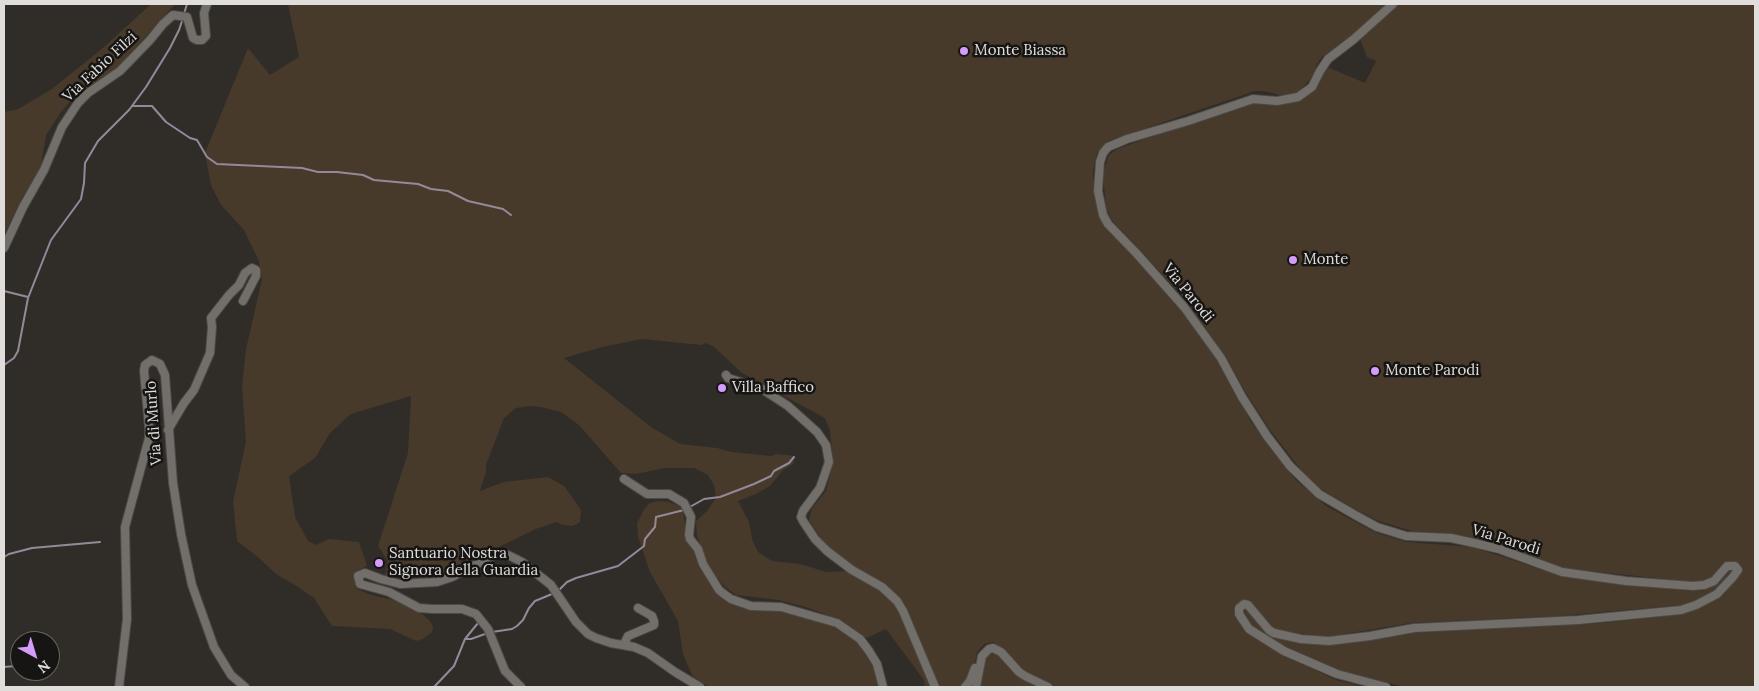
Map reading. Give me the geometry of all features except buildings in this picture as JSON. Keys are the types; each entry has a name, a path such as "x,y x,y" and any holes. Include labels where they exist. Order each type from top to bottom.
{"street":[{"name":"Via Fabio Filzi","path":"4,248 19,213 44,170 62,127 71,113 88,93 120,72 173,15 187,17 193,38 202,40 206,36 204,13 207,4"},
{"name":"Via Parodi","path":"1386,687 1337,674 1284,651 1249,629 1240,614 1239,608 1242,604 1248,605 1269,630 1274,633 1301,639 1329,641 1414,628 1578,620 1681,610 1696,605 1717,594 1738,570 1735,566 1727,566 1714,581 1698,586 1626,581 1562,572 1499,549 1451,538 1406,536 1370,523 1319,494 1290,466 1242,397 1221,358 1184,307 1108,224 1103,215 1098,191 1100,162 1103,153 1108,147 1127,139 1257,98 1277,101 1298,97 1312,86 1328,59 1354,40 1393,4"},
{"path":"168,430 184,402 194,390 210,353 211,318 239,285 244,273 252,268 256,270 256,276 243,301"},
{"name":"Via di Murlo","path":"119,687 127,619 125,527 148,438 149,427 144,368 152,360 158,362 164,370 173,483 192,585 214,647 231,675 245,687"},
{"path":"726,375 728,378 762,389 788,406 817,432 826,445 829,462 820,488 801,514 803,521 815,539 828,551 852,570 882,587 897,601 906,616 935,687"},
{"path":"624,479 647,494 669,494 684,503 692,517 690,539 698,549 703,564 719,590 731,599 751,606 781,607 837,622 860,639 869,650 877,664 883,687"},
{"path":"521,687 505,671 488,629 480,617 473,612 462,609 432,610 419,608 389,592 360,584 357,578 362,573 400,584 437,582 452,577 491,557 501,554 508,555 522,562 552,585 576,622 588,634 611,644 628,646 648,653 700,687"},
{"path":"628,646 625,638 654,625 652,616 638,608"},
{"path":"965,687 970,681 978,660 989,649 996,649 1019,672 1048,687"},
{"path":"976,687 982,656"}],"shaded area":[{"path":"151,4 175,4 117,68 74,97 61,112 46,135 40,170 22,198 4,235 4,112 18,109 52,89 104,47"},
{"path":"288,4 1386,4 1348,39 1322,57 1317,64 1314,74 1300,91 1280,95 1255,91 1108,141 1097,153 1093,171 1094,190 1099,215 1104,224 1142,263 1218,360 1251,422 1277,457 1296,480 1326,506 1374,532 1406,542 1473,547 1563,577 1693,591 1705,590 1716,584 1729,569 1734,570 1719,588 1695,601 1681,605 1557,616 1410,623 1327,637 1276,630 1271,627 1250,602 1241,601 1236,606 1236,616 1246,631 1255,638 1284,655 1336,680 1364,687 1056,687 1021,669 1004,650 993,642 984,644 977,652 971,687 925,687 924,680 886,629 866,638 843,621 809,608 779,600 736,595 724,586 705,558 697,536 696,521 707,511 716,498 714,485 708,475 694,468 664,468 636,474 621,473 579,425 561,412 541,407 516,408 504,418 486,465 486,472 480,491 504,482 548,477 564,486 581,510 580,522 573,526 556,522 536,529 438,576 411,579 385,575 388,561 378,546 408,453 411,396 351,414 330,433 315,458 289,476 295,517 308,541 316,545 329,539 359,542 367,566 358,571 354,577 356,588 368,594 397,601 422,614 430,621 433,627 432,632 423,639 416,641 390,629 332,626 314,598 276,574 237,541 233,501 246,442 242,387 246,349 262,279 259,261 244,230 221,205 211,185 205,153 248,48 270,75 299,57","holes":["642,339 701,345 705,343 713,346 742,373 825,418 830,430 833,463 826,491 812,508 809,520 821,539 848,564 848,571 826,572 800,564 772,561 758,552 752,539 749,522 738,501 770,486 783,470 793,464 795,456 777,454 771,456 732,452 717,448 680,444 651,427 564,358 602,347"]},
{"path":"1398,4 1755,4 1755,687 1405,687 1336,670 1286,648 1257,631 1243,615 1242,610 1246,608 1270,635 1320,644 1338,644 1414,633 1603,623 1682,614 1703,606 1725,593 1742,570 1736,562 1727,562 1712,577 1692,582 1563,568 1501,544 1456,534 1412,531 1379,521 1351,507 1321,489 1305,475 1270,430 1226,357 1187,301 1111,219 1106,208 1103,174 1109,155 1117,149 1252,101 1259,100 1280,104 1300,101 1314,89 1327,67 1365,83 1376,61 1367,57 1360,39"},
{"path":"658,501 680,506 683,511 687,542 694,550 696,559 711,584 722,598 752,611 779,611 834,626 848,634 861,647 874,668 878,687 710,687 700,682 692,675 683,654 678,621 650,572 638,537 637,523 645,508 650,503"},
{"path":"994,653 1022,679 1038,687 981,687 986,658"}],"waterway":[{"path":"184,14 187,4"},
{"path":"4,365 14,358 18,351 28,298 51,240 81,199 85,163 98,141 129,110 146,87 170,48 183,18"},
{"path":"132,106 152,106 166,122 190,138 197,140 207,157 217,164 302,168 318,172 363,175 374,180 418,184 431,189 448,191 468,201 503,209 511,215"},
{"path":"4,291 28,297"},
{"path":"688,508 704,499 720,497 771,476 774,471 789,463 794,457"},
{"path":"559,590 567,582 576,578 618,566 644,546 645,539 655,527 656,517 684,510"},
{"path":"4,557 32,548 100,542"},
{"path":"492,632 512,629 517,626 535,601 552,594"},
{"path":"434,687 454,666 465,639 478,623"},
{"path":"465,639 485,634"},
{"path":"4,667 10,666"}],"place":[{"name":"Monte Biassa","path":"964,51"},
{"name":"Monte","path":"1293,260"},
{"name":"Monte Parodi","path":"1375,371"},
{"name":"Villa Baffico","path":"722,388"},
{"name":"Santuario Nostra Signora della Guardia","path":"379,563"}]}
